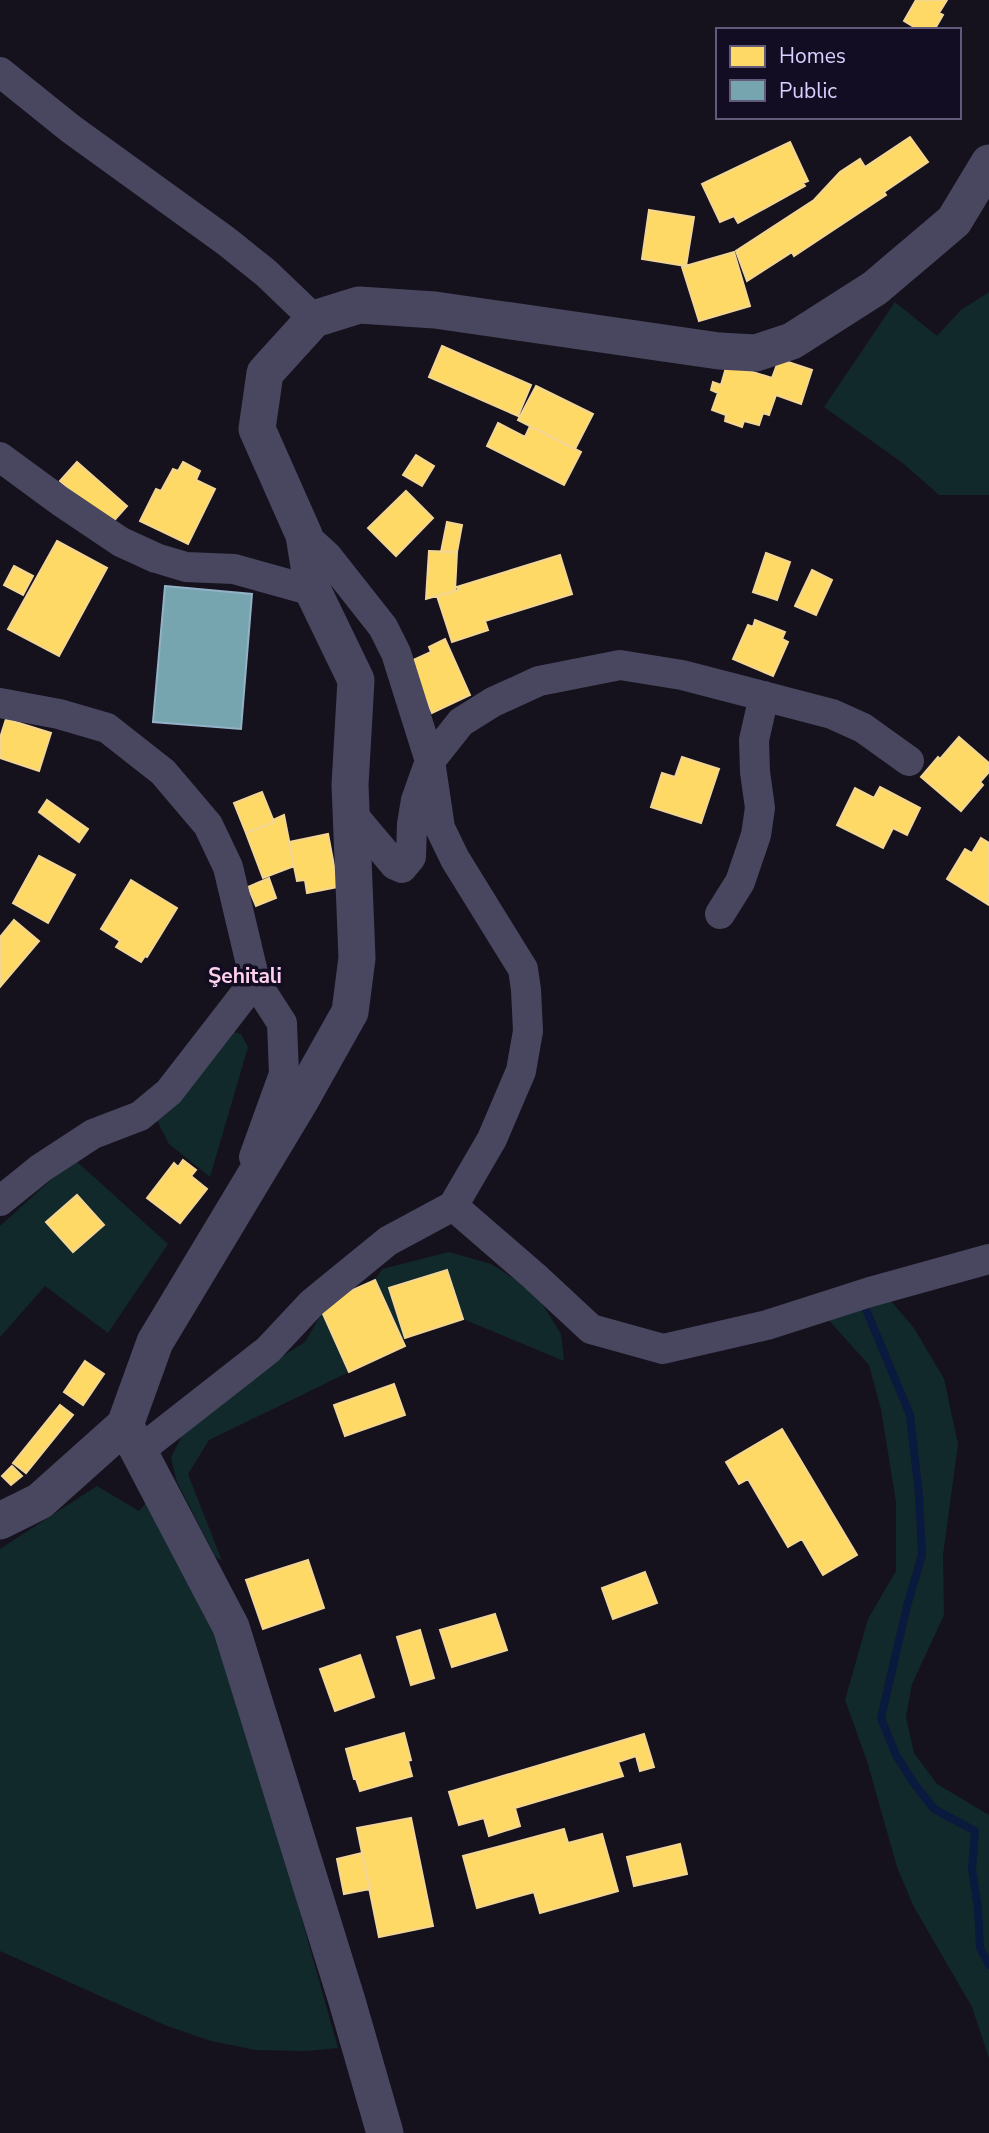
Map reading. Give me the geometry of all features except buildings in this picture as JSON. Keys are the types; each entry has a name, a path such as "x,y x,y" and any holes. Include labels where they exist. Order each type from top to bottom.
{"street":[{"path":"0,72 71,129 226,240 266,273 314,319"},
{"path":"385,2133 347,2001 230,1627 132,1438 155,1342 300,1101 350,1012 357,958 351,785 356,680 313,591 304,535 257,429 265,373 314,319 359,305 435,310 719,351 755,353 792,341 875,288 954,221 989,163"},
{"path":"0,457 121,542 156,558 186,566 234,569 313,591"},
{"path":"0,1521 40,1501 268,1350 312,1303 388,1241 453,1206 492,1139 521,1071 528,1031 523,970 455,859 440,828 430,761 396,653 383,626 327,556 304,535"},
{"path":"352,814 395,864 402,868 411,857 416,800 430,761 461,722 493,702 539,681 620,665 681,675 832,714 863,728 909,761"},
{"path":"720,914 740,882 756,835 760,808 754,740 764,696"},
{"path":"0,703 59,714 107,728 163,772 208,825 228,867 255,981 282,1023 284,1074 235,1210"},
{"path":"0,1201 41,1168 93,1134 140,1116 169,1092 255,981"},
{"path":"453,1206 591,1329 663,1349 767,1325 870,1292 989,1259"}],"green space":[{"path":"989,292 989,495 939,495 904,464 824,407 895,302 937,336 961,310"},
{"path":"230,1031 241,1034 248,1047 210,1177 169,1144 154,1115"},
{"path":"74,1159 168,1244 108,1333 45,1286 0,1337 0,1226"},
{"path":"449,1252 491,1264 534,1291 561,1334 564,1361 463,1319 402,1340 375,1280 382,1269"},
{"path":"891,1301 914,1328 944,1379 958,1444 943,1555 944,1615 912,1684 906,1717 914,1753 937,1784 989,1815 989,2058 972,2007 914,1907 897,1867 867,1761 845,1700 868,1619 896,1571 896,1502 881,1409 869,1365 824,1315"},
{"path":"322,1313 349,1372 209,1440 188,1474 222,1561 215,1556 177,1482 171,1458 184,1431 239,1383 305,1342"},
{"path":"97,1486 139,1511 146,1503 202,1601 237,1688 338,2048 306,2051 256,2050 211,2041 167,2026 0,1951 0,1549"}],"waterway":[{"path":"865,1307 910,1415 919,1495 922,1555 907,1606 881,1718 896,1755 934,1809 975,1831 972,1869 980,1948 989,1965"}],"district":[{"name":"Şehitali","path":"245,976"}]}
